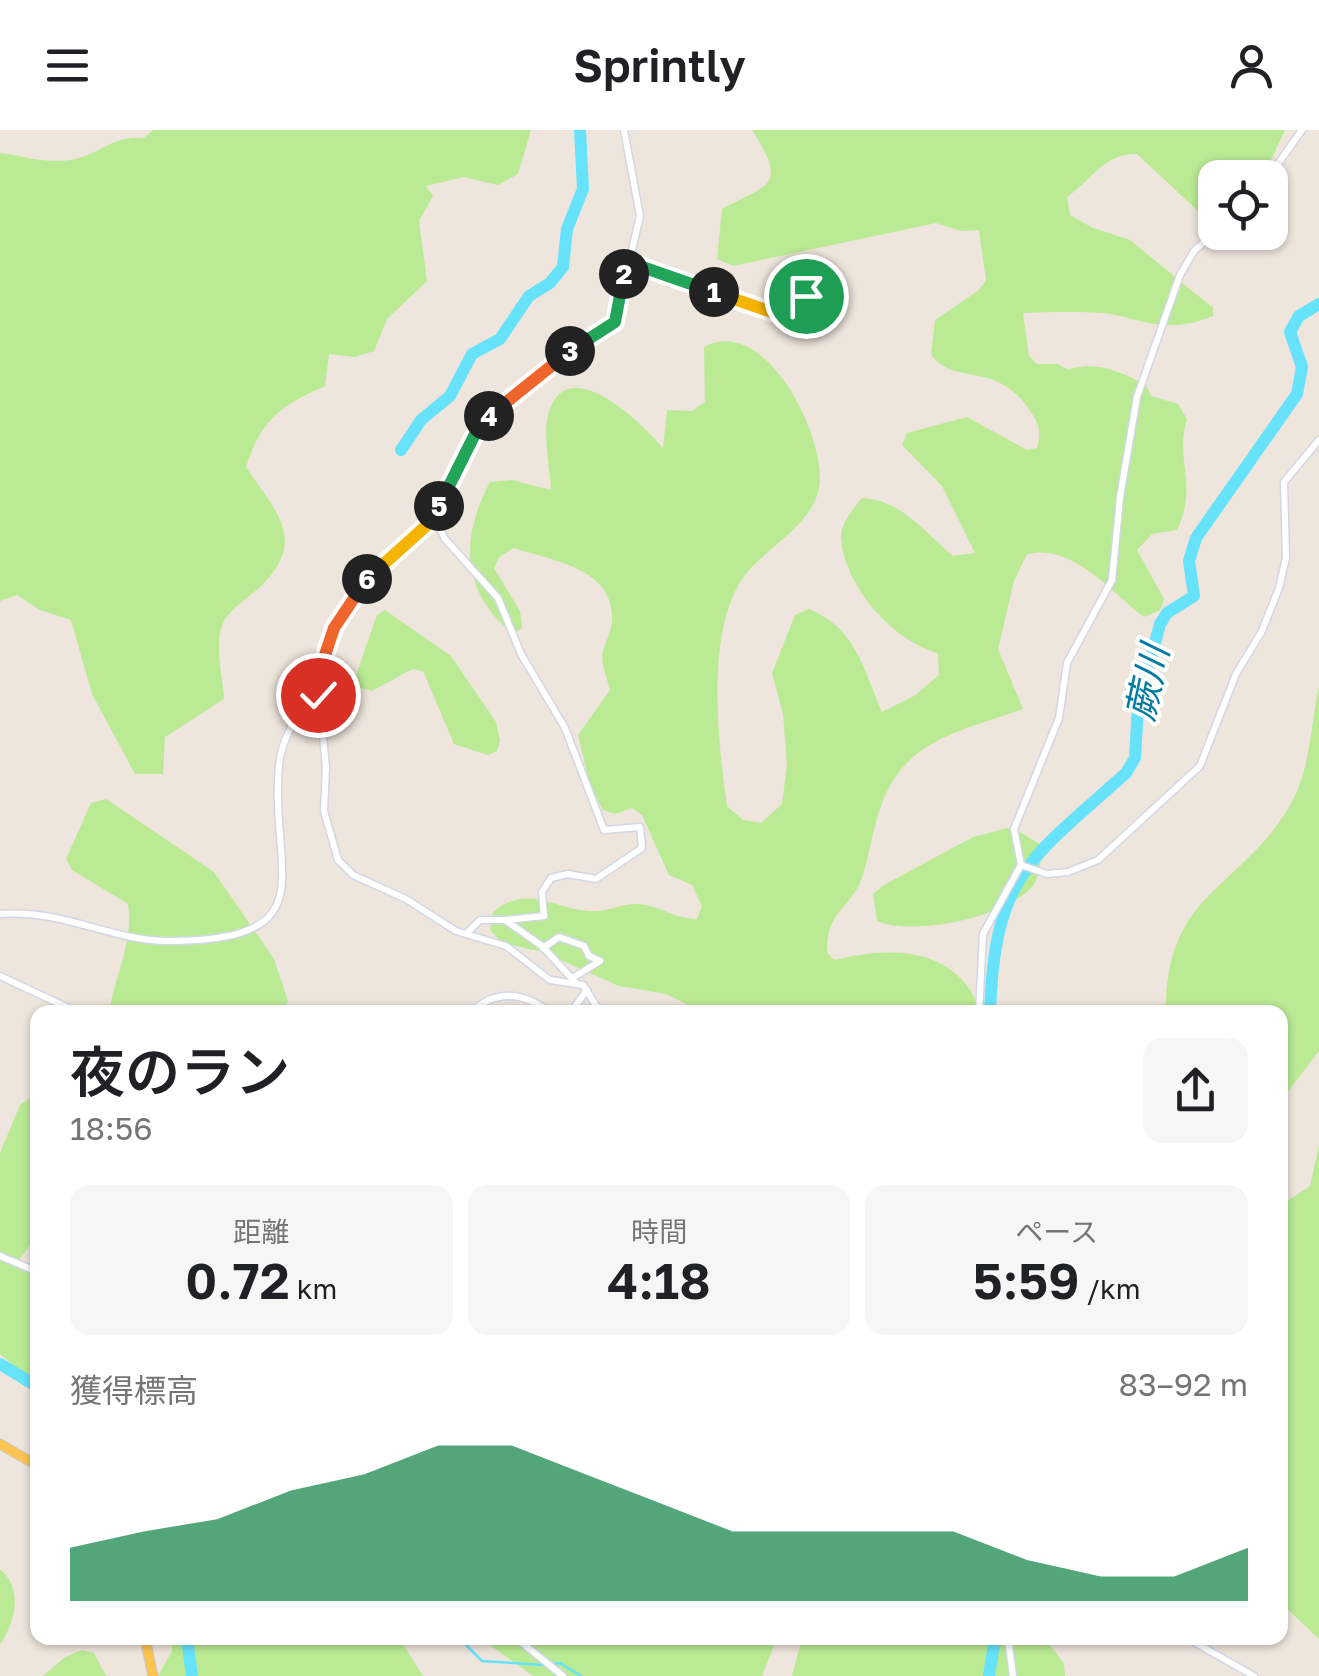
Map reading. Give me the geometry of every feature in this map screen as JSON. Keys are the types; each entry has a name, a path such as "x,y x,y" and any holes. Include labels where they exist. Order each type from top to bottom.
{"main road":[{"path":"0,1444 30,1461"},
{"path":"146,1645 153,1676"}],"street":[{"path":"0,914 62,916 153,941 200,940 257,928 271,920 280,906 283,880 278,762 318,682 326,644 352,599 434,516 485,419 563,355 615,322 640,204 624,130"},
{"path":"1281,160 1302,130"},
{"path":"979,1005 983,934 1021,865 1014,829 1060,718 1067,663 1112,580 1122,482 1137,397 1180,275 1198,247"},
{"path":"628,262 783,316 806,296"},
{"path":"1021,865 1034,872 1068,872 1098,860 1200,766 1236,674 1262,631 1278,588 1286,558 1280,496 1284,482 1319,440"},
{"path":"434,516 445,538 498,598 521,654 565,728 604,830 640,827 644,835 642,848 596,879 568,874 550,878 542,892 544,916 480,920 466,934"},
{"path":"318,682 326,768 324,810 338,860 353,874 466,934 506,946 550,980 575,980 600,961 588,956 584,946 559,937 543,948"},
{"path":"505,920 543,948 587,990 596,1005"},
{"path":"0,976 61,1005"},
{"path":"576,1005 587,990"},
{"path":"480,1005 510,994 534,1005"},
{"path":"0,1256 30,1269"},
{"path":"525,1645 563,1676"},
{"path":"1009,1645 1013,1676"},
{"path":"1199,1645 1254,1676"}],"green space":[{"path":"153,130 531,130 518,174 498,185 463,177 426,186 433,196 419,221 427,281 387,319 374,351 355,357 329,354 325,386 285,408 258,437 246,467 282,527 282,556 259,588 224,621 219,649 224,699 165,737 163,774 135,774 92,694 71,620 40,610 17,595 0,601 0,153 71,160 114,142 144,138"},
{"path":"752,130 1285,130 1271,160 1198,160 1198,211 1137,154 1107,163 1067,197 1070,215 1093,228 1130,240 1213,308 1213,316 1173,325 1103,313 1023,313 1029,356 1037,364 1058,364 1068,370 1088,366 1108,369 1146,385 1151,396 1178,404 1187,419 1183,447 1186,499 1177,530 1152,534 1137,550 1164,599 1160,610 1144,617 1076,563 1044,553 1027,554 1014,581 998,649 1023,709 959,731 922,750 906,764 882,803 857,889 830,927 827,952 834,960 895,953 934,960 965,983 976,1005 688,1005 666,994 619,986 543,952 502,943 490,930 493,912 520,899 584,911 638,904 697,919 702,906 692,885 669,875 642,815 632,808 615,814 603,810 590,785 578,735 610,690 602,656 612,621 603,589 579,569 514,548 499,557 494,568 520,611 522,628 513,634 483,600 475,582 470,544 480,503 490,482 512,480 551,490 546,430 549,412 559,395 572,388 606,398 663,448 667,410 692,411 705,402 704,347 727,341 749,348 770,364 803,413 819,467 815,500 801,522 751,568 736,590 720,648 718,716 727,806 743,820 761,823 782,804 787,765 783,714 772,673 795,615 809,609 838,627 856,652 882,712 914,696 939,675 938,653 905,637 874,610 852,576 841,539 845,522 862,498 901,511 953,556 975,553 942,486 902,445 907,433 967,417 1027,450 1037,448 1038,424 1017,395 990,379 952,370 931,355 935,320 979,290 986,280 979,230 961,231 936,223 733,266 717,259 722,209 768,182 769,163"},
{"path":"385,610 451,656 496,722 500,741 497,751 488,755 454,744 423,671 412,669 372,691 360,688 356,675 377,615"},
{"path":"1319,687 1319,1051 1288,1092 1288,1005 1167,1005 1169,972 1178,941 1192,916 1270,835 1296,793 1306,763"},
{"path":"106,799 214,872 274,959 288,1001 285,1005 111,1005 126,944 128,904 72,870 66,859 91,803"},
{"path":"1012,827 1041,845 1038,875 1022,896 960,921 913,927 877,921 873,894 884,885 973,837"},
{"path":"30,1098 30,1245 18,1262 30,1272 30,1386 24,1374 0,1354 0,1153 20,1105"},
{"path":"1319,1145 1319,1639 1288,1610 1288,1201 1310,1186"},
{"path":"0,1569 12,1586 15,1606 0,1645"},
{"path":"172,1645 403,1645 423,1676 158,1676"},
{"path":"490,1645 774,1645 762,1676 533,1676"},
{"path":"800,1645 1050,1645 1064,1664 1065,1676 792,1676"},
{"path":"82,1650 94,1653 106,1676 43,1676 65,1657"}],"waterway":[{"path":"401,450 421,420 450,396 472,354 500,339 529,296 550,283 563,267 567,229 583,189 580,130"},
{"name":"蕨川","path":"990,1005 993,966 1010,899 1042,850 1126,773 1135,758 1138,706 1160,624 1167,613 1194,596 1189,561 1196,538 1297,394 1302,367 1290,332 1299,316 1319,304"},
{"path":"0,1364 30,1382"},
{"path":"188,1645 192,1676"},
{"path":"466,1645 482,1661 543,1665"},
{"name":"蕨川","path":"989,1676 994,1645"},
{"path":"551,1664 560,1663 581,1676"}],"route":[{"path":"318,695 326,644 363,583 434,516 485,419 563,355 610,329 618,313 628,262 783,316 806,296"}]}
